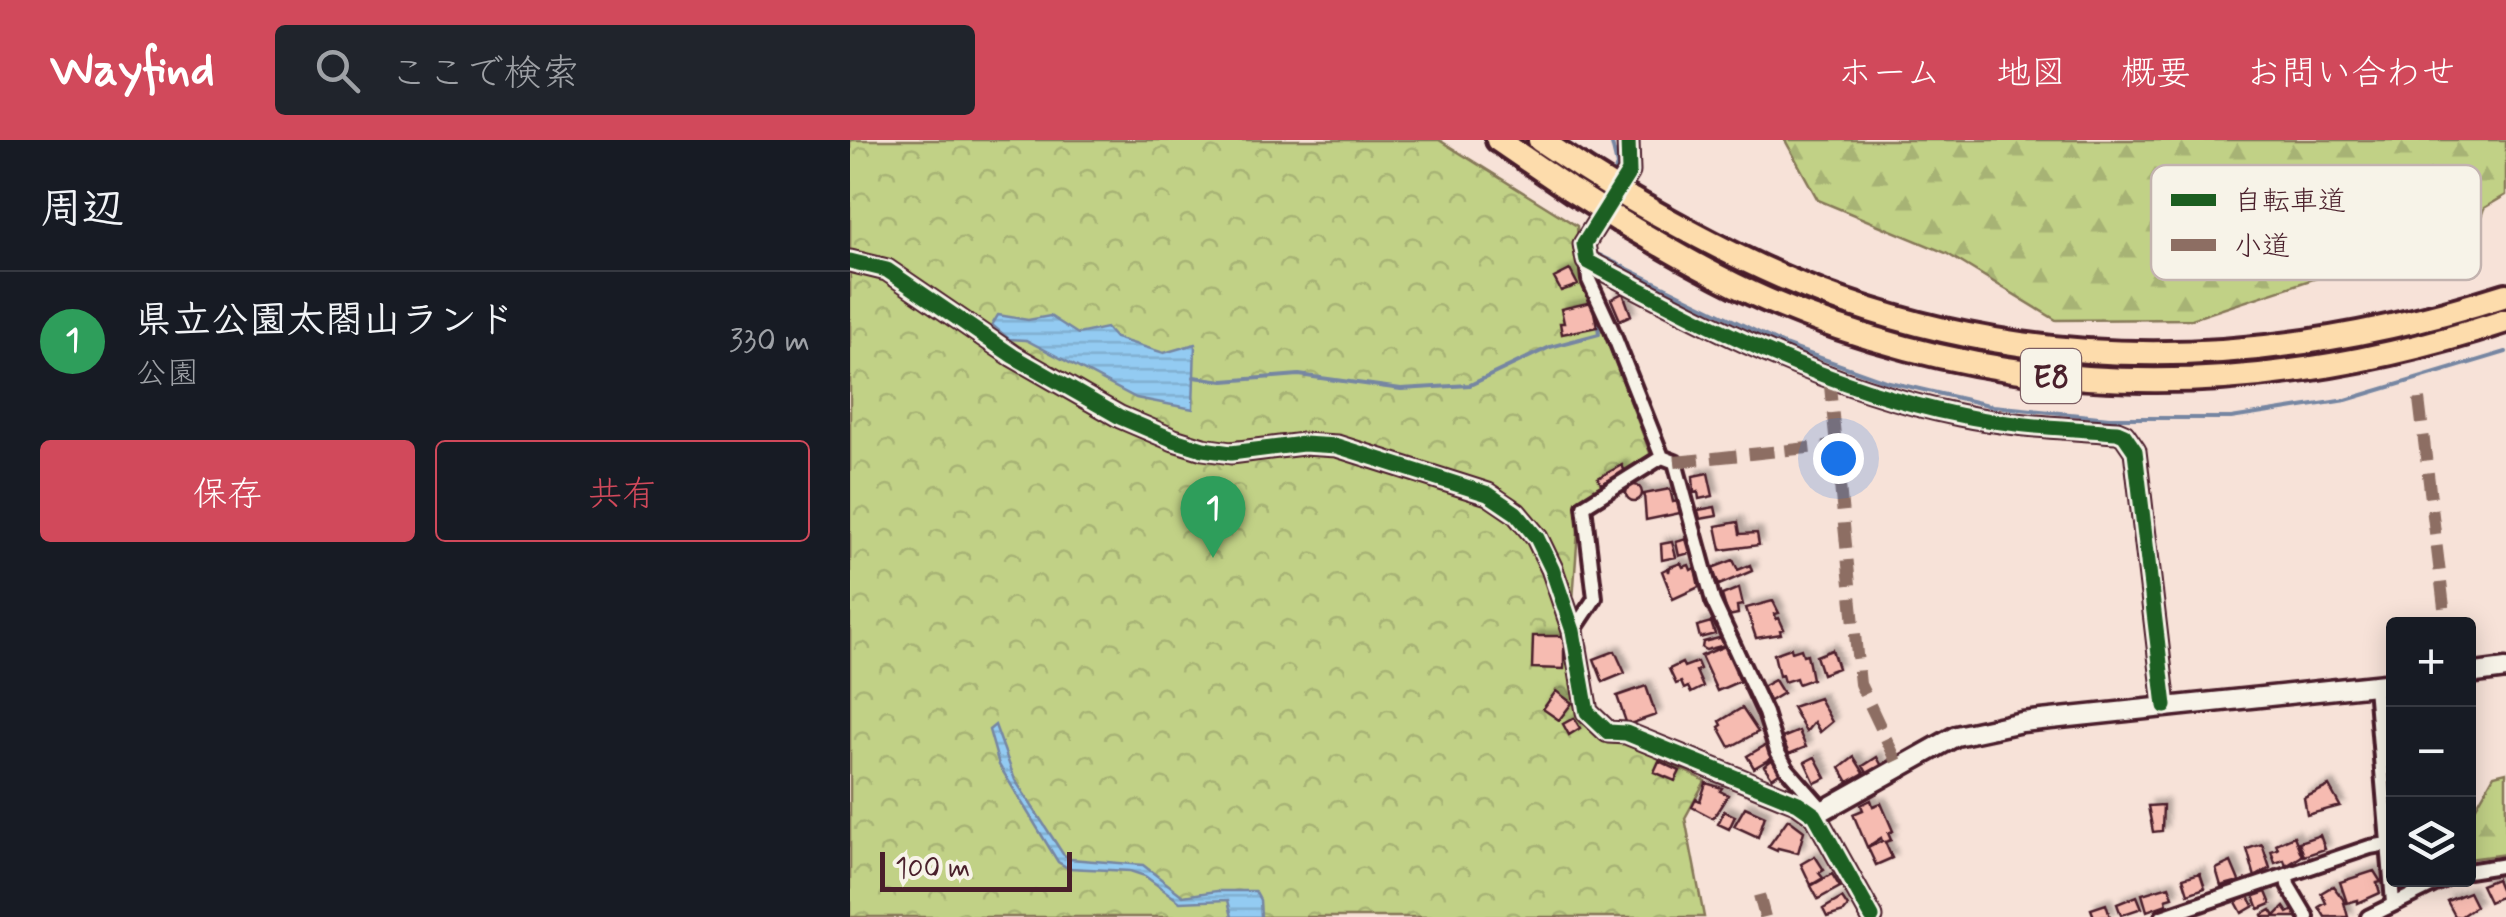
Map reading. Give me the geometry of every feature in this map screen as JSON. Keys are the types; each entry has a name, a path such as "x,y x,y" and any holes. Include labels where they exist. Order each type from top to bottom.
{"highway":[{"name":"E8","path":"1498,140 1577,179 1631,199 1732,254 1842,300 1900,319 2028,346 2154,355 2274,348 2407,324 2506,295"},
{"name":"E8","path":"1540,140 1620,221 1710,272 1827,324 1892,345 2027,374 2156,382 2274,375 2414,348 2506,321"}],"street":[{"path":"1628,140 1628,172 1584,244 1589,280 1662,457 1675,462 1713,601 1765,713 1777,751 1819,812 1872,917"},
{"path":"850,261 887,270 1013,356 1120,417 1174,440 1203,450 1231,453 1303,444 1337,446 1488,494 1516,513 1537,538 1552,568 1573,631 1587,712 1608,732 1626,733 1656,744 1819,812"},
{"path":"1587,262 1690,317 1799,367 1901,400 2014,425 2124,435 2134,451 2164,706"},
{"path":"1573,631 1595,598 1584,506 1662,457"},
{"path":"2476,673 2506,670"},
{"path":"1819,812 1956,736 2022,722 2384,684 2386,844 2162,917"},
{"path":"2476,870 2506,865"},
{"path":"2287,874 2288,885 2308,917"},
{"path":"2391,887 2393,903"},
{"path":"2368,917 2428,887"},
{"path":"2207,901 2216,917"}],"green space":[{"path":"850,140 1439,140 1577,226 1580,269 1652,458 1580,502 1572,615 1565,628 1577,711 1608,732 1705,781 1685,818 1704,917 850,917"},
{"path":"1785,140 2506,140 2506,195 2484,208 2481,217 2481,165 2151,165 2151,280 2310,280 2192,319 2056,320 1946,253 1818,200"},
{"path":"2506,772 2506,854 2476,858 2476,807 2494,775"}],"water":[{"path":"998,315 1028,320 1050,316 1078,334 1106,328 1115,338 1164,353 1195,344 1193,409 1136,398 1026,340 1009,339 992,325"},
{"path":"995,725 1015,780 1063,854 1070,859 1143,865 1183,896 1255,891 1261,917 1232,917 1228,900 1180,902 1145,876 1130,871 1068,868 1058,862 999,765 989,730"}],"building":[{"path":"1570,270 1578,285 1561,291 1554,278"},
{"path":"1623,293 1631,315 1620,320 1611,299"},
{"path":"1592,302 1597,327 1562,334 1561,309"},
{"path":"1622,465 1625,472 1601,484 1598,478"},
{"path":"1708,473 1713,496 1699,499 1698,492 1694,493 1693,476"},
{"path":"1634,485 1642,493 1634,501 1626,493"},
{"path":"1670,489 1680,513 1646,520 1644,494"},
{"path":"1715,507 1717,516 1700,519 1698,510"},
{"path":"1738,522 1740,534 1757,533 1759,545 1721,550 1716,526"},
{"path":"1686,539 1690,553 1679,556 1676,542"},
{"path":"1672,542 1676,557 1662,560 1661,544"},
{"path":"1733,560 1738,570 1750,565 1752,571 1719,585 1712,568"},
{"path":"1681,563 1691,570 1695,568 1699,587 1673,599 1662,571 1668,568 1669,572 1670,567"},
{"path":"1739,588 1743,605 1737,606 1738,614 1728,616 1722,595"},
{"path":"1773,601 1779,613 1775,614 1776,619 1784,629 1781,634 1756,638 1746,608"},
{"path":"1711,622 1715,634 1700,638 1697,626"},
{"path":"1533,636 1564,636 1564,669 1532,668"},
{"path":"1723,637 1725,645 1702,648 1703,642"},
{"path":"1725,646 1739,671 1736,672 1740,681 1717,691 1701,656"},
{"path":"1791,648 1792,652 1801,649 1803,655 1807,654 1812,679 1798,684 1796,678 1784,682 1779,676 1774,654"},
{"path":"1832,650 1838,668 1822,674 1816,656"},
{"path":"1615,651 1625,673 1603,682 1594,659"},
{"path":"1697,662 1700,669 1696,671 1703,687 1691,693 1681,682 1676,684 1669,669"},
{"path":"1775,680 1783,693 1768,702 1760,688"},
{"path":"1646,686 1656,715 1627,725 1617,696"},
{"path":"1556,691 1572,703 1559,720 1543,709"},
{"path":"1819,698 1832,722 1820,732 1814,722 1806,732 1792,707"},
{"path":"1742,708 1758,732 1730,747 1719,727 1720,721"},
{"path":"1574,718 1580,728 1569,735 1563,724"},
{"path":"1799,731 1806,747 1789,754 1782,738"},
{"path":"1766,745 1773,757 1754,768 1747,756"},
{"path":"1815,757 1826,778 1815,783 1805,762"},
{"path":"1854,757 1864,773 1848,782 1840,768"},
{"path":"1877,757 1883,768 1869,776 1863,766"},
{"path":"1773,759 1782,771 1772,778 1764,766"},
{"path":"1659,761 1680,771 1675,781 1654,772"},
{"path":"1706,783 1722,788 1720,791 1728,795 1713,818 1692,807 1696,799 1700,801"},
{"path":"2329,786 2340,806 2307,815 2304,798"},
{"path":"1871,800 1873,806 1881,803 1893,831 1888,833 1891,840 1885,842 1892,858 1876,865 1868,848 1881,838 1867,847 1853,814"},
{"path":"2163,805 2162,831 2153,832 2148,806"},
{"path":"1745,807 1765,816 1758,837 1734,826"},
{"path":"1724,811 1735,816 1729,829 1718,824"},
{"path":"1788,819 1804,831 1798,853 1768,847"},
{"path":"2320,835 2325,849 2304,856 2299,842"},
{"path":"2294,836 2302,856 2286,866 2284,860 2275,863 2271,851 2278,849 2276,844"},
{"path":"2262,844 2270,868 2255,877 2247,849"},
{"path":"1815,856 1824,870 1819,873 1823,878 1811,885 1801,864"},
{"path":"2231,862 2239,881 2221,886 2216,869"},
{"path":"2374,871 2381,882 2377,883 2380,893 2358,903 2347,903 2340,882"},
{"path":"2200,873 2205,888 2188,894 2183,878"},
{"path":"1832,874 1840,887 1818,899 1811,886"},
{"path":"2496,879 2503,896 2489,902 2481,885"},
{"path":"2169,886 2173,897 2166,899 2167,904 2147,911 2142,894"},
{"path":"2333,886 2343,899 2348,917 2325,917 2319,907 2326,903 2321,893"},
{"path":"2266,892 2271,904 2259,909 2254,896"},
{"path":"2469,892 2476,906 2460,917 2455,916 2447,901"},
{"path":"2248,895 2254,906 2242,913 2236,902"},
{"path":"2137,896 2142,908 2121,915 2117,904"},
{"path":"1842,898 1848,907 1827,917 1823,909"},
{"path":"2106,904 2110,917 2094,917 2091,909"},
{"path":"2284,907 2288,913 2294,910 2298,917 2263,917 2262,915 2271,910 2275,916"}],"waterway":[{"path":"1611,140 1617,165 1614,176"},
{"path":"1593,252 1784,345 1885,381 1993,406 2109,418 2231,418 2346,400 2506,352"},
{"path":"1194,377 1224,381 1299,375 1401,389 1470,385 1550,347 1599,334 1596,311"}],"marked path":[{"path":"1829,376 1860,684 1899,766"},
{"path":"2419,399 2445,617"},
{"path":"1675,462 1836,445"},
{"path":"1759,895 1765,917"}],"cycle path":[{"path":"1628,140 1629,172 1584,244 1587,261 1721,331 1861,389 1979,419 2124,435 2135,451 2165,706"},
{"path":"850,261 887,270 1013,356 1120,417 1174,440 1231,453 1303,444 1337,446 1488,494 1516,513 1537,538 1552,569 1573,631 1587,712 1608,732 1626,733 1798,803 1815,815 1872,917"}],"place":[{"name":"県立公園太閤山ランド","path":"1213,558"}]}
